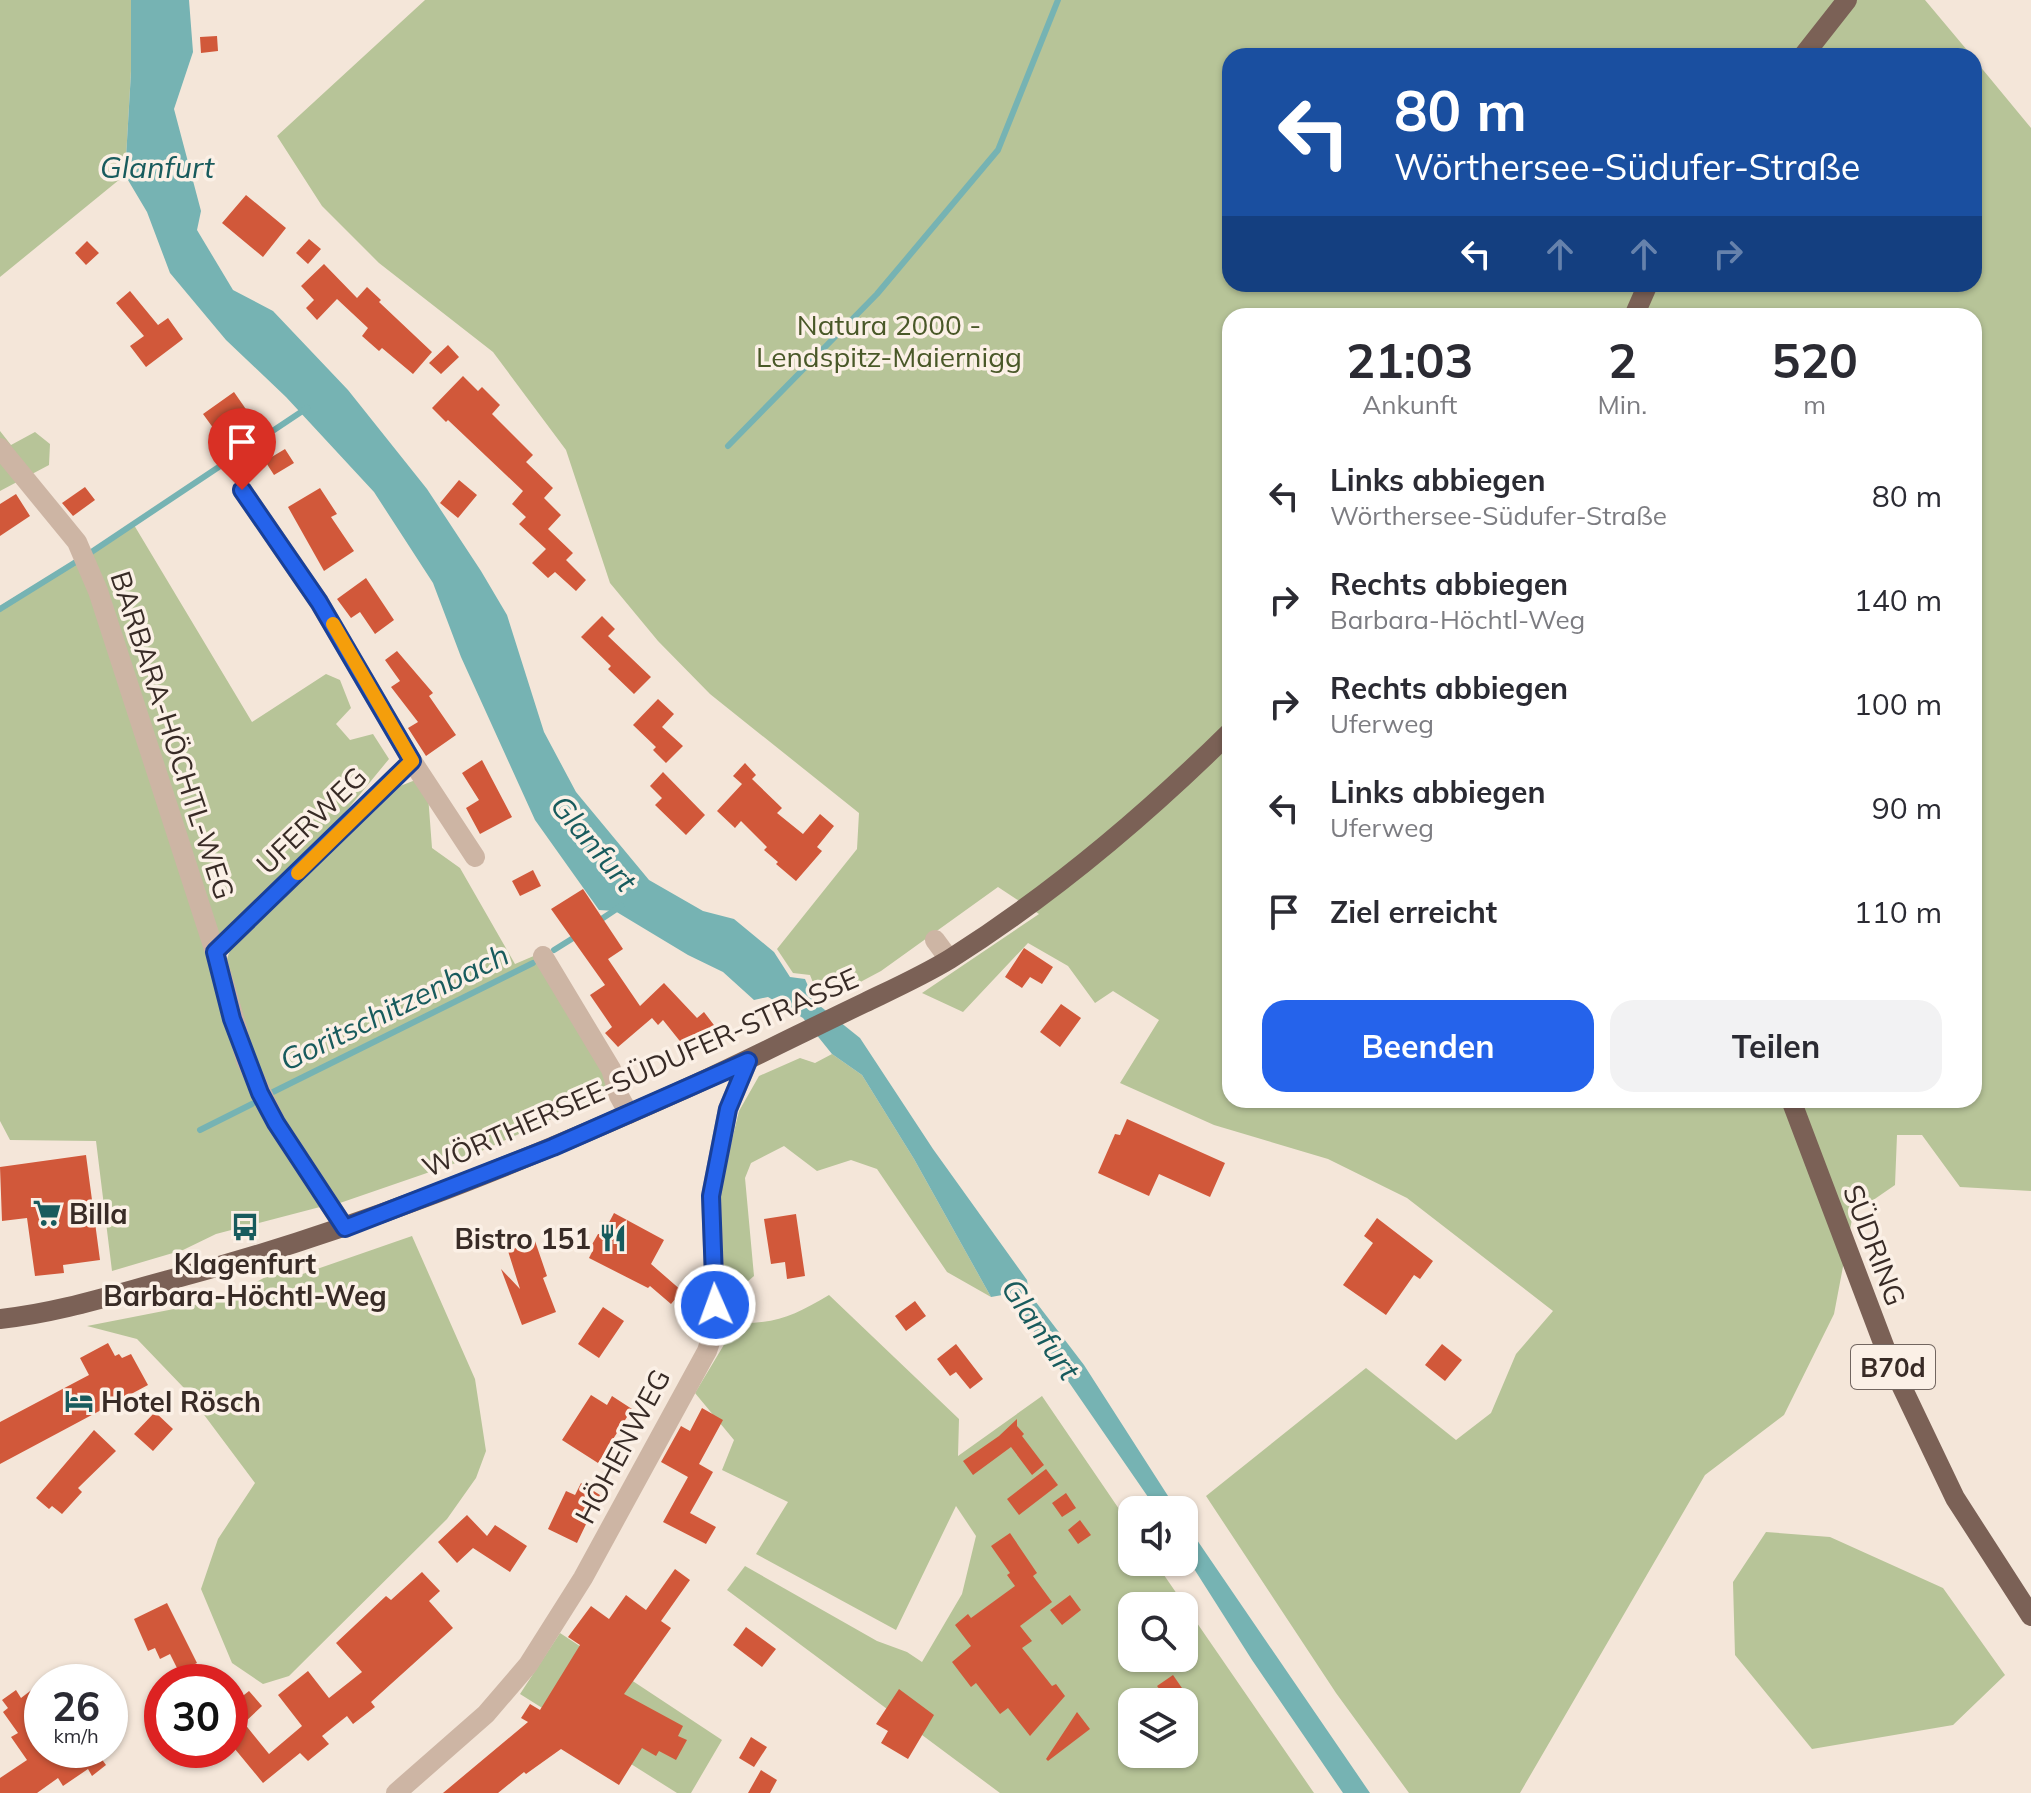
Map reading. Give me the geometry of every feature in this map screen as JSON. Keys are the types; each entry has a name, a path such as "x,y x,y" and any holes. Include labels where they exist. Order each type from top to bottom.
{"main road":[{"path":"1809,48 1847,0"},
{"name":"WÖRTHERSEE-SÜDUFER-STRASSE","path":"0,1319 62,1309 222,1266 345,1228 509,1165 748,1061 894,991 949,959 1042,897 1128,825 1222,739"},
{"name":"SÜDRING","path":"1794,1108 1891,1364 1955,1498 2031,1616"}],"street":[{"name":"BARBARA-HÖCHTL-WEG","path":"0,448 84,554 215,952 230,1011 260,1093 276,1123 345,1228"},
{"path":"242,490 319,602 412,761 475,857"},
{"name":"UFERWEG","path":"215,952 412,761"},
{"path":"935,940 949,959"},
{"path":"543,956 611,1069 619,1096 629,1114"},
{"name":"HÖHENWEG","path":"396,1793 486,1714 528,1665 583,1578 707,1351 716,1324 711,1196 728,1109 748,1061"}],"green space":[{"path":"0,0 131,0 131,71 125,175 0,277"},
{"name":"Natura 2000 - Lendspitz-Maiernigg","path":"425,0 1925,0 1965,48 1222,48 1222,292 1982,292 1982,69 2031,128 2031,1191 1960,1187 1922,1135 1897,1135 1895,1185 1853,1214 1834,1314 1784,1415 1705,1475 1520,1793 1409,1793 1336,1693 1206,1496 1366,1368 1456,1440 1491,1413 1516,1354 1553,1311 1407,1198 1328,1159 1214,1125 1120,1083 1159,1020 1113,991 1095,1003 1068,966 1028,943 963,1012 922,993 1039,914 998,887 881,971 821,1003 810,975 793,973 777,949 857,849 859,813 710,694 658,641 610,583 566,450 493,352 379,263 322,206 277,136"},
{"path":"0,431 11,445 35,432 50,444 49,465 0,491"},
{"path":"134,525 252,722 326,674 340,680 351,708 336,724 350,740 373,734 389,759 324,838 207,952 215,990 250,1093 320,1207 216,1234 183,1250 112,1271 96,1141 10,1140 0,1121 0,606"},
{"path":"418,779 428,795 432,848 460,868 515,964 536,955 606,1074 611,1092 453,1164 337,1204 266,1092 225,965 231,947 395,788"},
{"path":"832,1054 862,1075 914,1159 991,1297 947,1272 877,1169 851,1160 817,1171 784,1146 751,1163 745,1178 754,1276 747,1282 722,1279 718,1197 739,1111 759,1076 800,1058 815,1063"},
{"path":"412,1236 475,1379 486,1451 476,1478 447,1519 289,1676 263,1684 248,1674 248,1664 232,1663 201,1589 218,1539 255,1483 184,1388 137,1339 87,1326 225,1299 271,1274 294,1277"},
{"path":"829,1295 959,1419 958,1456 1042,1396 1118,1507 1118,1576 1165,1576 1176,1592 1118,1592 1118,1672 1198,1672 1198,1624 1314,1793 1000,1793 727,1590 745,1566 877,1641 907,1652 922,1662 962,1594 976,1536 956,1506 896,1630 756,1554 788,1502 722,1470 734,1440 695,1393 737,1323 775,1320"},
{"path":"1766,1532 1830,1537 1943,1588 2005,1675 1953,1725 1812,1749 1735,1655 1733,1582"},
{"path":"560,1633 722,1740 691,1793 677,1793 520,1694"}],"water":[{"name":"Glanfurt","path":"131,0 189,0 193,52 174,109 201,211 197,230 233,290 273,311 348,390 427,489 507,615 544,732 576,792 649,880 703,911 734,919 774,952 790,977 805,979 815,1002 860,1038 933,1149 1027,1280 1029,1293 1084,1365 1168,1496 1147,1496 1008,1294 991,1297 914,1159 862,1075 832,1054 803,1018 768,997 754,1000 723,972 688,955 615,911 599,910 535,820 461,657 433,583 374,492 286,397 226,340 170,273 147,212 125,175 131,72"},
{"path":"1198,1541 1370,1793 1343,1793 1198,1575"}],"building":[{"path":"217,36 218,51 201,53 200,37"},
{"path":"246,195 286,228 263,257 222,223"},
{"path":"309,239 321,249 308,264 296,253"},
{"path":"87,241 99,253 86,265 75,253"},
{"path":"324,264 357,298 367,287 432,352 413,374 362,336 368,328 337,299 317,320 306,308 314,300 301,286"},
{"path":"130,291 158,325 168,318 183,339 146,367 130,346 144,336 116,303"},
{"path":"448,345 459,357 441,374 429,363"},
{"path":"463,376 478,391 482,387 500,405 492,414 533,455 526,462 553,488 544,498 561,515 548,529 573,553 566,560 586,580 576,591 555,572 548,578 532,563 546,549 519,524 526,517 512,504 523,491 432,408"},
{"path":"234,392 250,415 219,436 203,414"},
{"path":"285,449 294,463 274,475 265,461"},
{"path":"459,480 477,495 458,518 440,503"},
{"path":"85,487 95,500 73,516 62,503"},
{"path":"320,488 337,514 331,517 354,551 324,571 288,507"},
{"path":"16,494 30,516 0,536 0,504"},
{"path":"366,578 394,620 375,634 360,612 351,618 337,599"},
{"path":"602,616 615,629 608,636 651,677 634,694 581,637"},
{"path":"397,651 433,693 429,696 456,735 426,756 408,728 418,722 391,687 400,681 385,660"},
{"path":"658,699 674,714 662,727 683,746 666,763 653,750 656,747 633,725"},
{"path":"482,760 512,817 480,834 466,808 479,800 462,773"},
{"path":"745,763 756,775 752,779 782,808 777,813 803,834 820,814 834,826 817,847 822,851 796,881 776,864 778,862 764,850 767,847 741,821 735,828 717,811 742,784 733,776"},
{"path":"663,772 705,815 686,835 655,805 662,798 650,786"},
{"path":"533,870 541,886 520,896 512,881"},
{"path":"583,889 623,949 608,959 640,1006 664,983 697,1018 704,1012 720,1033 691,1055 663,1020 658,1025 652,1018 618,1047 605,1033 612,1027 590,995 605,985 551,909"},
{"path":"1024,948 1053,967 1042,984 1030,977 1022,988 1005,977"},
{"path":"1061,1004 1081,1018 1060,1047 1040,1032"},
{"path":"1127,1119 1225,1163 1210,1197 1159,1174 1149,1196 1098,1173 1115,1134 1120,1135"},
{"name":"Billa","path":"86,1155 100,1260 63,1265 64,1273 35,1276 27,1218 2,1221 0,1167"},
{"path":"614,1213 664,1240 651,1264 682,1291 671,1304 650,1286 648,1288 589,1258 593,1250 590,1248 598,1234 603,1234"},
{"path":"796,1214 805,1276 787,1279 785,1262 771,1264 764,1219"},
{"path":"1377,1218 1433,1261 1420,1279 1414,1275 1386,1315 1343,1285 1373,1243 1364,1236"},
{"path":"535,1241 547,1276 543,1278 556,1312 522,1325 501,1269 520,1289 508,1251"},
{"path":"915,1301 926,1316 906,1331 895,1316"},
{"path":"603,1307 624,1321 599,1358 578,1344"},
{"name":"Hotel Rösch","path":"108,1343 115,1356 119,1354 122,1358 131,1354 148,1385 0,1464 0,1422 89,1375 80,1358"},
{"path":"956,1344 983,1379 970,1389 956,1372 950,1376 937,1359"},
{"path":"1442,1344 1462,1360 1445,1381 1425,1365"},
{"path":"591,1395 607,1405 612,1396 632,1409 598,1463 562,1440"},
{"path":"702,1408 723,1420 699,1464 713,1472 690,1513 716,1527 706,1544 663,1522 688,1477 661,1462 681,1426 690,1431"},
{"path":"155,1412 173,1429 153,1451 134,1434"},
{"path":"1017,1419 1017,1426 1024,1434 1022,1436 1044,1465 1032,1475 1011,1447 973,1475 963,1461"},
{"path":"94,1430 116,1451 78,1488 82,1492 62,1514 52,1506 49,1509 36,1498"},
{"path":"1046,1469 1058,1485 1019,1515 1007,1499"},
{"path":"581,1483 600,1495 577,1543 548,1529 566,1491 575,1495"},
{"path":"1066,1493 1076,1508 1062,1517 1052,1503"},
{"path":"467,1515 487,1536 495,1525 527,1546 510,1572 473,1548 457,1563 438,1542"},
{"path":"1080,1520 1091,1535 1078,1544 1068,1530"},
{"path":"1010,1533 1037,1573 1033,1576 1052,1602 1020,1626 1032,1641 1022,1648 1052,1686 1056,1684 1065,1696 1030,1736 1008,1708 1000,1714 976,1683 971,1687 952,1662 971,1646 955,1625 968,1614 971,1618 1015,1586 1007,1575 1010,1573 991,1546"},
{"path":"675,1569 690,1580 661,1621 671,1628 624,1694 683,1726 678,1736 687,1740 676,1760 659,1751 656,1756 642,1748 619,1785 561,1749 498,1793 443,1793 528,1722 521,1718 530,1704 540,1710 580,1645 568,1637 591,1606 609,1619 626,1595 646,1610"},
{"path":"422,1572 440,1591 429,1601 453,1628 371,1702 375,1707 353,1724 347,1716 322,1736 329,1744 308,1761 300,1753 263,1783 248,1765 248,1728 269,1754 302,1726 278,1695 308,1671 329,1698 362,1672 336,1643 386,1596 391,1600"},
{"path":"1070,1595 1081,1610 1062,1625 1050,1610"},
{"path":"167,1603 197,1663 175,1664 170,1654 160,1659 155,1648 148,1651 134,1619"},
{"path":"746,1627 776,1649 762,1667 733,1645"},
{"path":"1173,1675 1182,1688 1158,1688 1157,1686"},
{"path":"899,1689 934,1715 908,1759 881,1743 888,1731 876,1724"},
{"path":"16,1690 21,1698 24,1696 24,1756 11,1737 18,1733 3,1712 8,1708 2,1700"},
{"path":"249,1691 262,1706 248,1719 248,1692"},
{"path":"1077,1712 1090,1729 1048,1761 1046,1759"},
{"path":"751,1737 767,1747 754,1767 739,1758"},
{"path":"24,1762 24,1768 102,1768 92,1776 88,1769 63,1786 58,1778 37,1793 0,1793 0,1778"},
{"path":"761,1770 777,1780 770,1793 748,1793"}],"waterway":[{"path":"728,446 877,294 998,150 1058,0"},
{"path":"87,555 307,408"},
{"path":"0,609 79,560"},
{"path":"597,922 621,906"},
{"path":"554,950 578,935"},
{"name":"Goritschitzenbach","path":"273,1092 533,963"},
{"path":"200,1130 252,1104"}],"slow traffic":[{"path":"298,873 412,761 333,624"}],"place":[{"name":"Billa","path":"47,1213"},
{"name":"Klagenfurt Barbara-Höchtl-Weg","path":"245,1227"},
{"name":"Bistro 151","path":"613,1238"},
{"name":"Hotel Rösch","path":"79,1401"}],"route":[{"path":"242,490 346,645 412,761 215,952 246,1060 276,1123 345,1228 553,1147 748,1061 728,1109 711,1196 715,1305"}]}
